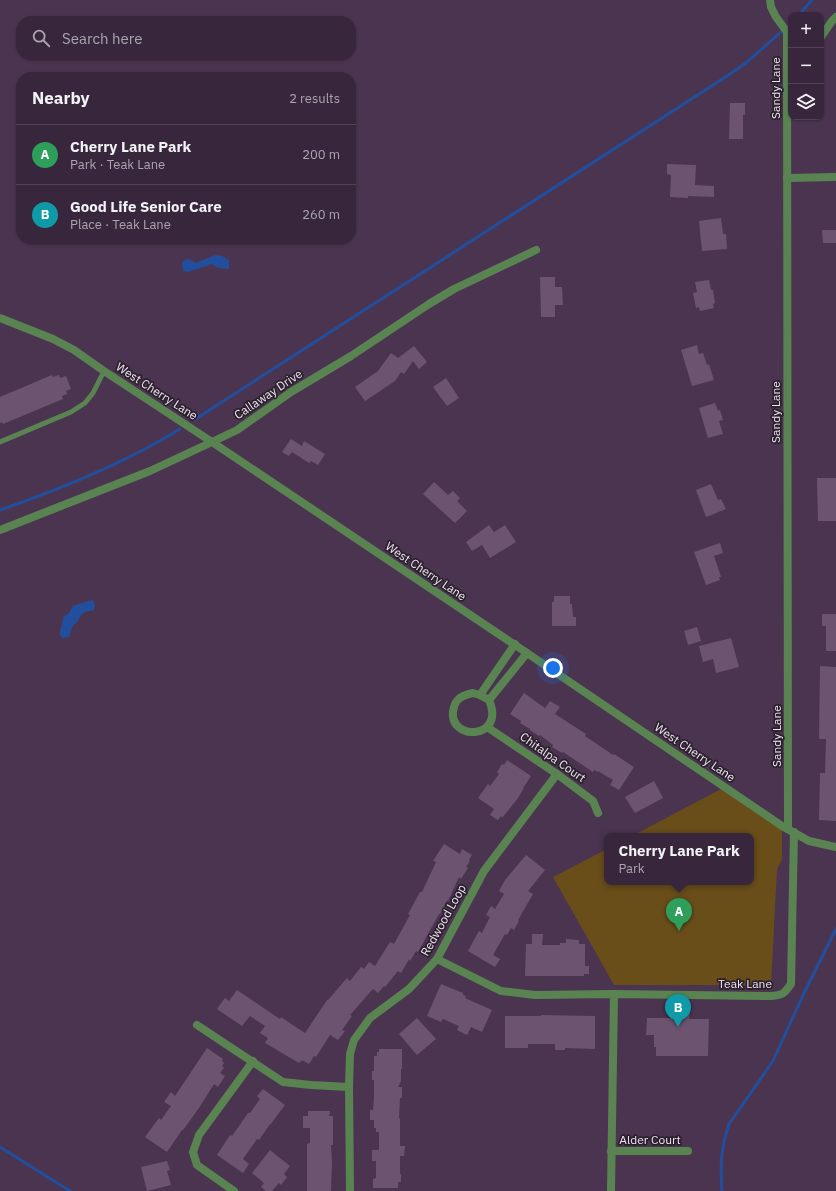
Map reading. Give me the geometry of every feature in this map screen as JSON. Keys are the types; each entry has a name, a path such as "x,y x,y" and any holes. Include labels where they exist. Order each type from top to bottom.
{"street":[{"name":"Sandy Lane","path":"770,0 776,17 787,32 788,48"},
{"path":"824,32 832,20 836,17"},
{"name":"Sandy Lane","path":"789,84 787,178 791,830"},
{"path":"787,178 836,177"},
{"name":"Callaway Drive","path":"0,530 150,471 237,430 291,392 351,356 435,300 472,280 536,250"},
{"name":"West Cherry Lane","path":"0,318 53,339 74,350 791,830 809,841 836,847"},
{"path":"480,695 515,644"},
{"path":"489,700 527,652"},
{"path":"472,693 489,700 493,713 487,727 481,731 473,733 465,731 454,721 454,706 459,699 465,695 472,693"},
{"name":"Chitalpa Court","path":"487,727 557,774 593,801 598,813"},
{"name":"Redwood Loop","path":"350,1191 349,1087 350,1054 354,1040 370,1018 409,989 437,959 484,871 557,774"},
{"name":"Teak Lane","path":"614,994 782,995 791,984 791,830"},
{"path":"437,959 501,991 535,995 614,994 611,1191"},
{"path":"197,1025 283,1082 349,1087"},
{"path":"234,1191 197,1165 193,1152 199,1135 253,1061"},
{"name":"Alder Court","path":"612,1151 688,1151"}],"lane":[{"path":"0,442 71,412 85,403 93,393 104,371"}],"shaded area":[{"path":"725,787 782,826 782,859 777,869 771,985 614,985 553,877 604,851 604,885 754,885 754,833 638,833"}],"water":[{"path":"215,255 222,256 229,260 229,269 218,268 212,264 188,272 183,271 182,263 185,260 189,259 196,263"},
{"path":"93,600 95,605 94,610 85,612 81,615 77,623 73,625 69,637 63,638 60,636 63,617 69,613 73,606"}],"building":[{"path":"730,103 745,103 745,115 743,115 743,139 729,139"},
{"path":"667,164 696,165 695,185 714,186 714,197 670,197 671,175 667,174"},
{"path":"721,218 723,234 726,234 727,249 702,251 699,221"},
{"path":"822,230 836,230 836,243 823,243"},
{"path":"540,277 555,277 555,287 562,287 563,305 555,305 555,317 541,317"},
{"path":"709,280 711,290 713,290 715,303 713,304 714,308 700,311 699,307 696,308 693,293 697,292 695,282"},
{"path":"697,345 699,354 703,353 707,365 709,364 714,380 692,386 681,350"},
{"path":"414,346 427,362 419,369 413,361 404,374 401,372 395,381 365,401 355,387 378,371 391,353 398,358"},
{"path":"52,375 53,377 59,375 60,378 66,376 71,389 66,391 67,394 62,396 63,399 3,424 2,422 0,423 0,397"},
{"path":"446,378 459,398 447,406 433,387"},
{"path":"715,403 718,411 720,410 723,420 719,421 723,434 708,438 699,408"},
{"path":"291,439 302,446 304,441 325,454 318,465 311,461 309,463 292,452 289,456 282,452"},
{"path":"817,478 836,478 836,521 818,521"},
{"path":"434,482 448,495 453,491 460,498 457,501 467,511 455,523 423,494"},
{"path":"711,484 718,500 721,499 726,509 706,517 696,490"},
{"path":"489,525 494,532 505,525 516,542 490,558 482,545 472,551 466,542"},
{"path":"720,543 723,553 714,556 721,577 719,577 720,580 706,585 694,552"},
{"path":"554,596 570,596 573,617 576,617 576,626 552,626 552,602 554,602"},
{"path":"822,614 836,614 836,651 826,651 826,626 822,626"},
{"path":"697,627 701,641 688,645 684,631"},
{"path":"731,638 739,667 716,673 713,659 703,662 699,646"},
{"path":"820,666 836,667 836,821 819,820 820,773 825,773 826,739 819,739"},
{"path":"524,693 545,708 550,701 560,707 555,714 586,734 585,736 613,755 614,754 634,767 619,790 610,785 613,780 598,771 594,770 593,772 563,752 562,753 552,747 553,745 520,723 521,721 510,714"},
{"path":"507,760 531,776 518,798 502,818 501,816 498,820 490,815 494,809 478,798 488,784 490,786 499,774 497,772 502,764 504,765"},
{"path":"654,781 663,798 635,813 625,797"},
{"path":"444,844 460,854 462,849 472,855 466,867 468,868 461,879 459,877 448,901 447,900 418,952 416,951 410,961 409,959 401,973 398,971 378,993 373,989 350,1015 352,1016 342,1030 345,1031 338,1040 330,1035 316,1057 314,1056 309,1064 302,1060 299,1063 265,1043 268,1038 260,1033 265,1026 250,1016 242,1026 217,1009 225,998 229,1001 237,990 280,1019 281,1017 305,1033 327,1000 347,978 350,981 361,967 364,969 369,962 375,966 390,942 394,944 410,915 408,914 420,892 422,892 436,862 433,861"},
{"path":"526,855 545,870 528,891 533,894 514,930 511,928 507,935 505,934 493,955 500,959 495,967 468,951 479,931 482,933 490,917 486,915 491,906 495,909 504,894 499,891 505,880"},
{"path":"532,934 543,934 542,945 560,945 560,943 566,943 566,939 579,940 579,944 585,944 585,966 589,966 589,974 584,974 584,976 525,976 526,944 532,944"},
{"path":"441,984 463,993 463,995 466,996 465,998 492,1010 482,1032 471,1027 467,1035 457,1030 459,1026 443,1019 441,1022 427,1016"},
{"path":"679,1013 690,1013 689,1019 709,1019 708,1056 656,1056 654,1035 646,1035 647,1018 678,1018"},
{"path":"505,1016 595,1016 595,1049 565,1048 565,1050 555,1050 555,1044 528,1044 528,1048 505,1048"},
{"path":"417,1018 436,1039 417,1055 399,1034"},
{"path":"207,1048 223,1059 222,1061 224,1063 222,1066 224,1068 220,1073 225,1076 218,1087 214,1084 199,1108 167,1152 145,1137 159,1118 161,1120 171,1106 164,1102 171,1092 175,1096"},
{"path":"379,1049 402,1049 401,1081 398,1087 402,1087 399,1118 400,1146 405,1146 404,1156 400,1156 401,1182 398,1182 398,1188 373,1188 373,1179 376,1178 376,1161 372,1161 372,1150 379,1150 379,1132 376,1132 376,1128 374,1128 374,1120 370,1120 370,1110 373,1110 374,1098 374,1080 372,1080 372,1071 374,1071 374,1056 377,1056"},
{"path":"263,1089 285,1105 259,1140 257,1139 243,1159 249,1164 243,1173 217,1155 230,1135 232,1136 260,1099 257,1096"},
{"path":"308,1111 330,1111 329,1116 333,1116 333,1145 331,1145 331,1191 307,1191 307,1144 310,1143 310,1128 303,1128 303,1116 308,1116"},
{"path":"270,1150 290,1166 284,1174 287,1177 281,1185 279,1183 272,1191 266,1191 261,1187 264,1183 252,1173"},
{"path":"167,1161 170,1170 167,1171 171,1185 147,1191 141,1167"}],"waterway":[{"path":"802,12 812,0"},
{"path":"194,420 727,76 746,63 781,32"},
{"path":"0,510 46,493 115,464 180,429"},
{"path":"722,1191 722,1157 724,1141 729,1124 773,1061 804,993 836,929"},
{"path":"0,1147 70,1191"}],"place":[{"name":"Cherry Lane Park","path":"679,931"},
{"name":"Good Life Senior Care","path":"678,1027"}]}
